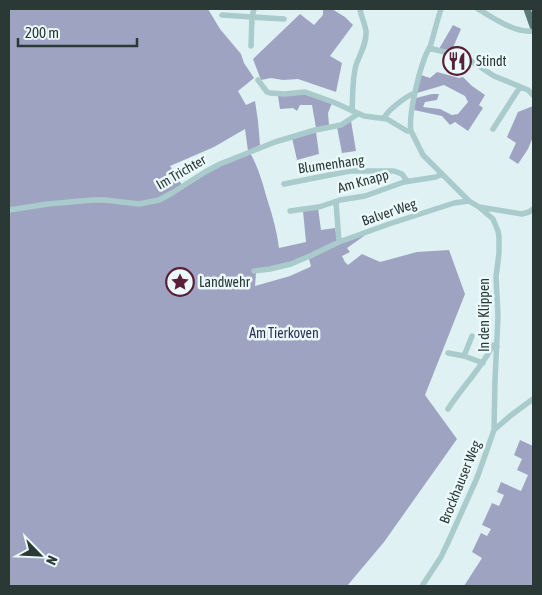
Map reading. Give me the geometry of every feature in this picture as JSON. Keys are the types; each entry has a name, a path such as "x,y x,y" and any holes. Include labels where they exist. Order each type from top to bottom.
{"main road":[{"path":"527,9 533,26"}],"street":[{"path":"250,46 254,9"},
{"path":"355,113 353,86 356,66 366,35 360,9"},
{"path":"441,9 415,93 411,111 411,131 423,155 469,201 479,207 522,214 533,209"},
{"path":"478,9 509,26 530,32 533,31"},
{"path":"222,15 284,19"},
{"path":"429,48 466,58 494,76 528,90 533,95"},
{"path":"258,80 270,94 305,92 364,116 384,118 407,131 411,131"},
{"path":"493,129 520,87"},
{"path":"384,118 392,108 415,93"},
{"name":"Im Trichter","path":"9,210 92,200 139,204 159,200 220,164 275,142 307,132 341,125 355,113"},
{"name":"Blumenhang","path":"284,184 350,171 394,171 402,174 407,181"},
{"name":"Am Knapp","path":"290,211 319,207 367,196 407,181 436,177 441,174"},
{"name":"Balver Weg","path":"254,271 291,264 339,242 389,224 454,203 469,201"},
{"path":"336,202 339,242"},
{"name":"In den Klippen","path":"479,207 493,219 499,237 496,277 498,316 494,430"},
{"path":"464,356 472,336"},
{"path":"448,409 483,363 493,346 497,347"},
{"path":"448,353 464,356 483,363"},
{"name":"Brockhauser Weg","path":"422,586 441,557 450,538 477,478 494,430 533,399"}],"green space":[{"name":"Am Tierkoven","path":"9,9 208,9 220,29 241,54 244,63 254,78 238,91 246,105 255,101 260,145 248,151 245,129 214,147 170,166 182,185 218,163 250,153 256,165 275,225 279,248 306,242 303,211 318,208 321,230 335,228 338,242 303,258 256,273 255,286 290,276 310,267 309,259 340,243 363,235 347,248 350,252 342,256 348,265 362,254 380,262 417,252 449,250 465,294 425,395 457,439 384,542 347,586 9,586"},
{"path":"323,9 332,9 345,17 353,25 330,56 342,63 336,92 298,79 283,80 271,78 261,80 253,59 300,14 314,25 323,15"},
{"path":"453,25 461,29 451,52 439,49"},
{"path":"437,72 459,78 463,77 485,95 479,105 483,108 468,131 455,122 450,125 442,116 414,110 416,98 432,94 439,94 437,100 425,102 423,107 440,109 452,115 458,114 468,102 465,96 444,85 417,93 421,75 430,78"},
{"path":"304,94 332,103 328,113 329,125 316,128 312,105 300,105 297,111 293,108 280,109 278,96"},
{"path":"533,106 533,137 518,164 509,158 516,143 507,137 518,112"},
{"path":"351,121 356,151 342,153 337,127"},
{"path":"316,132 319,154 297,160 292,138"},
{"path":"520,440 533,446 533,586 464,586 482,558 472,552 481,533 487,536 491,529 482,525 492,503 499,506 504,495 497,492 501,482 521,491 528,475 517,470 522,459 514,455"}],"place":[{"name":"Stindt","path":"457,61"},
{"name":"Landwehr","path":"180,282"}]}
